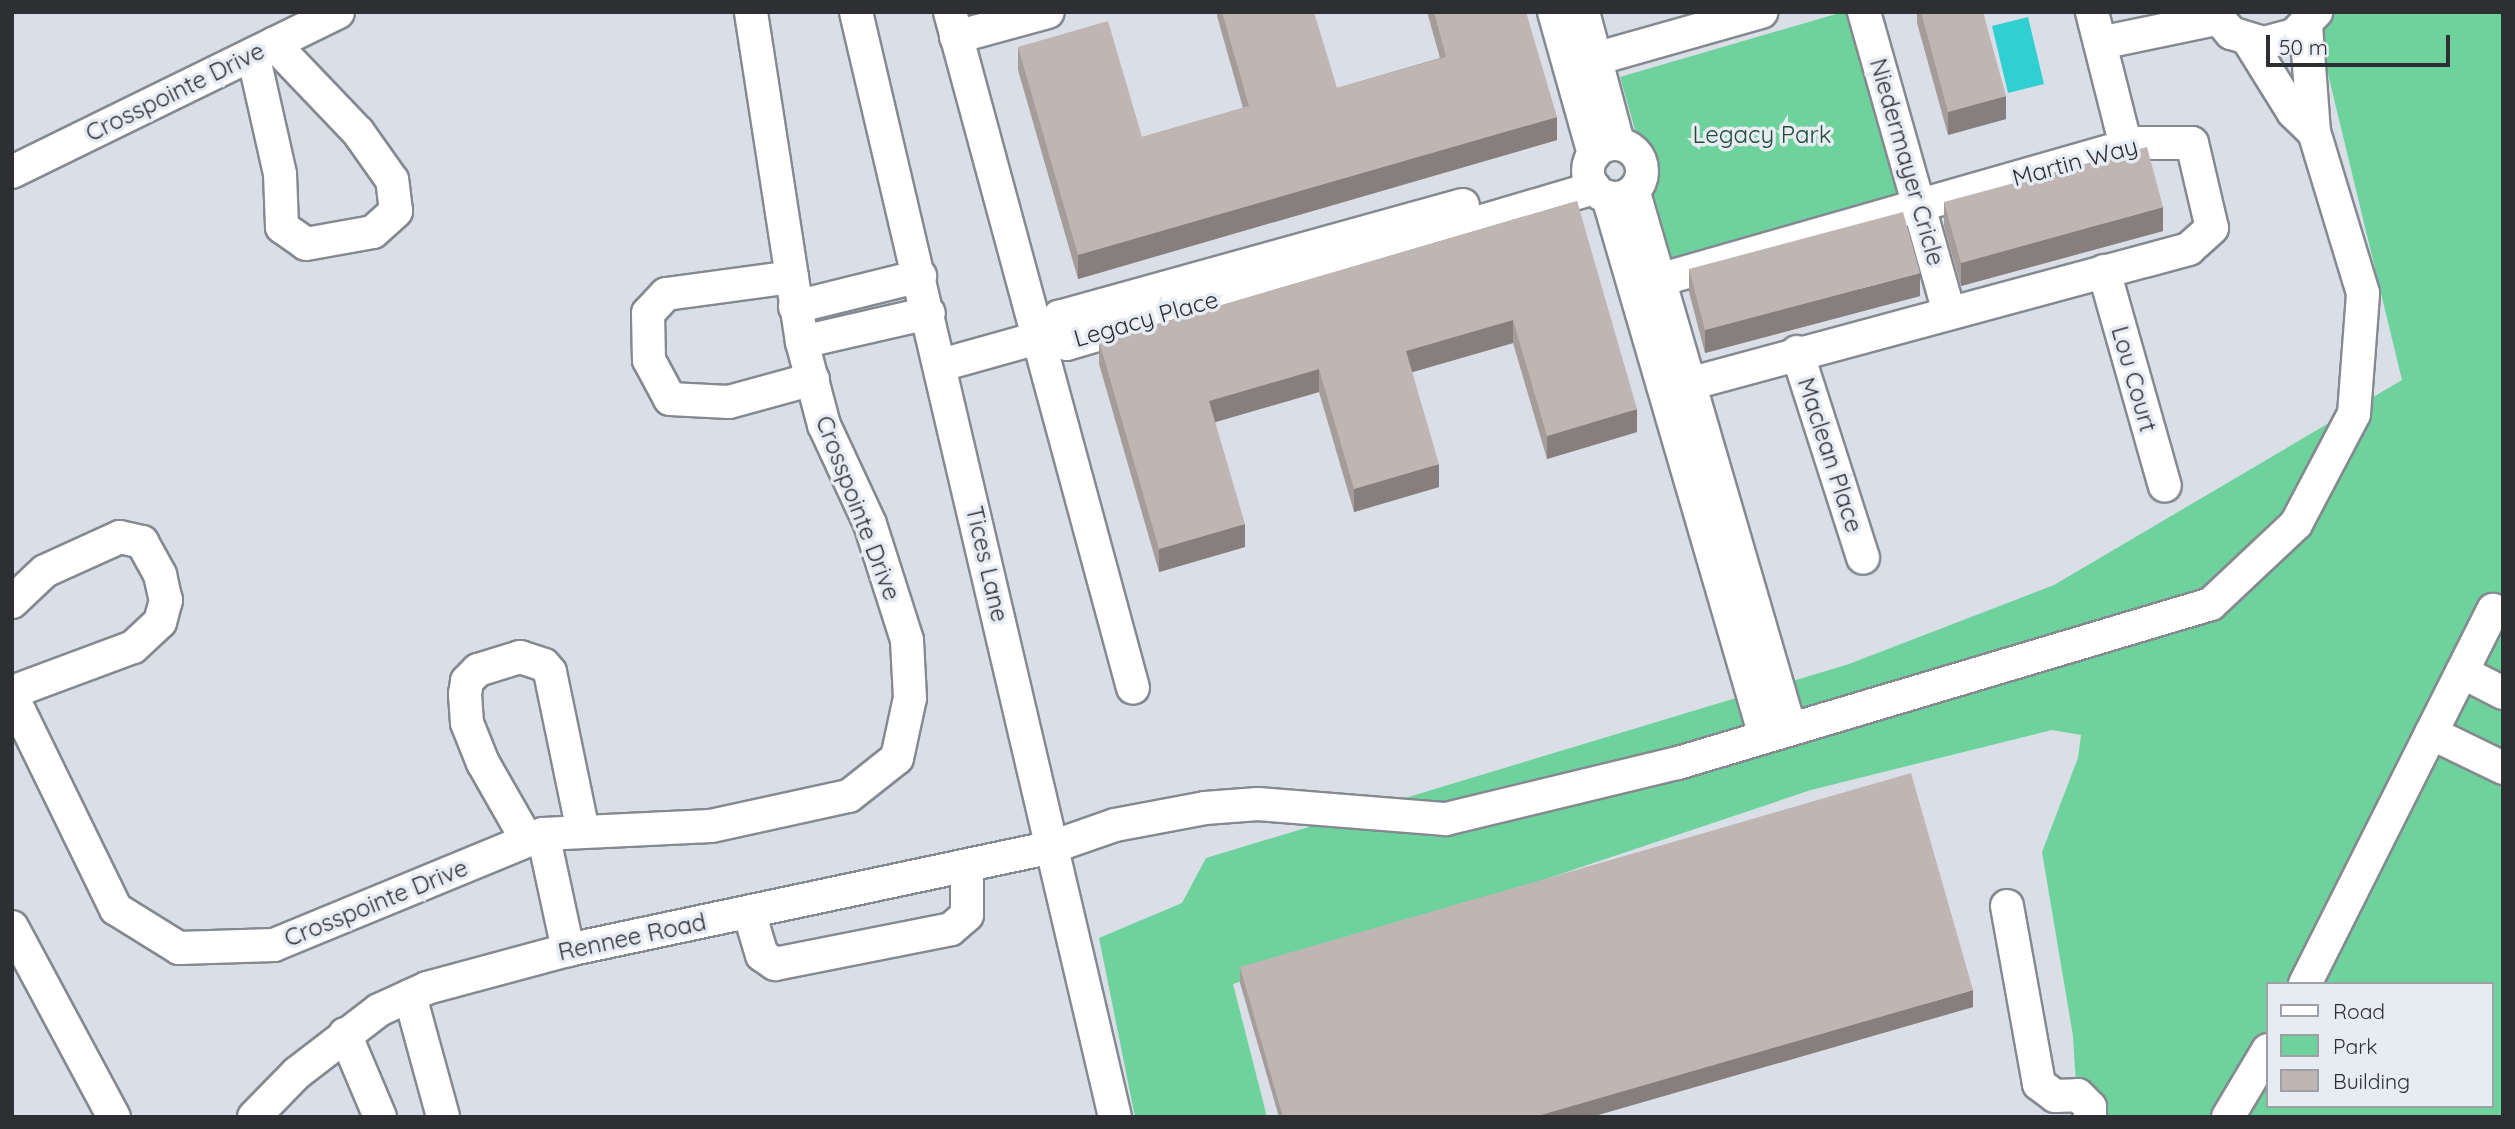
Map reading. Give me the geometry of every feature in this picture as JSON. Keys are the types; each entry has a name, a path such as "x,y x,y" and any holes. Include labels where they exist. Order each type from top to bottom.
{"street":[{"name":"Crosspointe Drive","path":"12,172 276,36 338,12"},
{"name":"Crosspointe Drive","path":"12,694 116,909 179,948 274,945 535,837 711,826 849,796 897,758 910,698 907,640 870,524 824,425 802,342 751,12"},
{"name":"Tices Lane","path":"856,12 929,313 1115,1117"},
{"path":"1048,12 953,25 1042,337 1133,688"},
{"path":"1553,12 1687,423 1778,733"},
{"path":"1583,12 1595,59 1606,174 1659,280 1689,384 1687,423"},
{"name":"Niedermayer Cricle","path":"1864,12 1949,312"},
{"path":"1595,59 1748,14"},
{"path":"2126,146 2095,20 2215,16 2249,41 2292,112 2314,132"},
{"path":"2249,41 2280,41 2311,19"},
{"name":"Rennee Road","path":"254,1117 345,1034 410,996 568,950 967,866 1052,847 1115,824 1205,808 1258,804 1446,820 1778,733 2211,604 2296,524 2354,414 2363,293 2314,132 2311,19"},
{"path":"276,36 358,132 392,180 396,211 373,232 306,244 288,236 282,227 276,36"},
{"name":"Martin Way","path":"1659,280 2126,146 2192,143 2212,228 2189,249 1797,352 1689,384"},
{"name":"Legacy Place","path":"1042,337 1059,317 1606,174"},
{"name":"Lou Court","path":"2104,271 2165,486"},
{"path":"813,379 729,402 670,399 649,360 648,313 666,295 793,292 920,276"},
{"path":"802,342 929,313"},
{"path":"941,365 1042,337"},
{"name":"Maclean Place","path":"1797,352 1863,558"},
{"path":"12,602 45,571 120,537 142,542 160,575 166,600 160,622 133,647 12,694"},
{"path":"2306,982 2493,610"},
{"path":"568,950 535,837 484,763 467,723 467,681 478,670 513,658 531,659 550,672 583,832"},
{"path":"2462,672 2503,693"},
{"path":"2431,733 2503,768"},
{"path":"750,912 762,955 771,964 951,929 968,912 967,866"},
{"path":"2007,906 2039,1084 2055,1096 2078,1096 2090,1107 2090,1117"},
{"path":"12,927 114,1117"},
{"path":"410,996 443,1117"},
{"path":"345,1034 380,1117"},
{"path":"2228,1117 2266,1053"}],"green space":[{"name":"Legacy Park","path":"1843,12 1852,12 1904,192 1672,260 1620,77"},
{"path":"2313,12 2503,12 2503,1117 2078,1117 2073,1036 2042,852 2078,758 2081,735 2052,730 1811,790 1233,984 1267,1117 1135,1117 1099,938 1182,903 1206,858 1849,664 2054,585 2402,380"}],"water":[{"path":"2028,17 2044,84 2008,93 1992,26"}],"building":[{"path":"1222,12 1314,12 1337,88 1446,57 1434,12 1526,12 1557,117 1078,255 1018,47 1108,21 1142,137 1249,106"},
{"path":"1921,12 1983,12 2006,96 1948,112"},
{"path":"2147,147 2163,207 1961,263 1944,202"},
{"path":"1577,201 1637,409 1547,436 1513,320 1406,351 1439,464 1354,489 1319,369 1209,401 1245,524 1159,549 1099,341"},
{"path":"1903,212 1920,273 1705,330 1689,269"},
{"path":"1911,773 1973,990 1534,1117 1283,1117 1240,967"}]}
